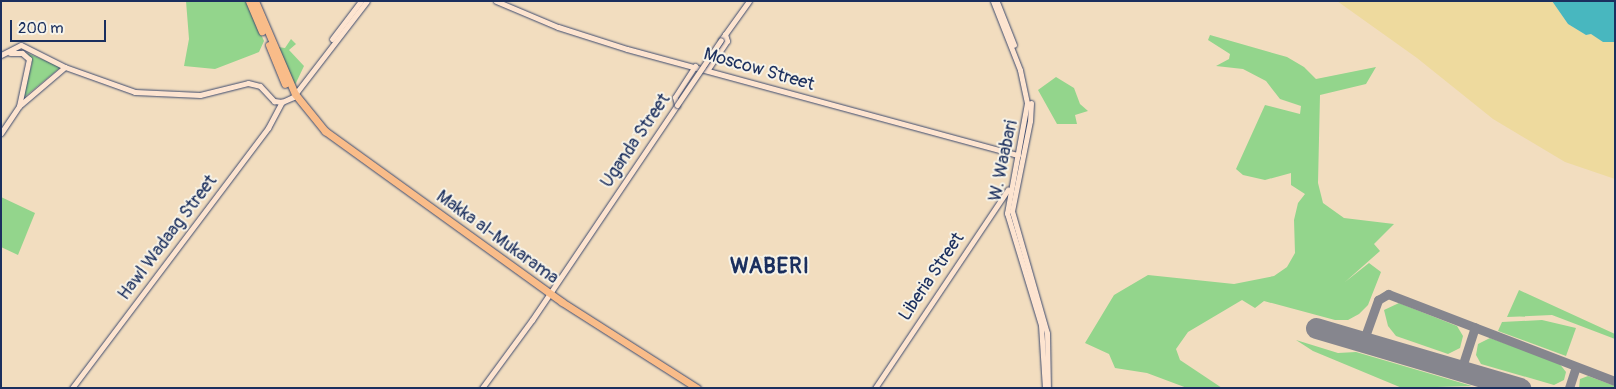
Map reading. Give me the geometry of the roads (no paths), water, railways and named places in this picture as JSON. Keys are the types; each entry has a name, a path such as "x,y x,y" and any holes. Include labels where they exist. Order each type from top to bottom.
{"highway":[{"path":"249,1 272,47"},
{"path":"255,1 272,47"},
{"name":"Makka al-Mukarama","path":"272,47 292,95 314,125 333,141 548,295 691,388"},
{"name":"Makka al-Mukarama","path":"548,295 697,388"}],"street":[{"path":"348,22 361,1"},
{"path":"1,56 20,45 65,67 134,92 164,96 200,95 248,83 260,86 274,101 282,102 292,95 348,22 367,1"},
{"name":"Moscow Street","path":"496,1 604,42 1018,155"},
{"name":"Uganda Street","path":"482,388 548,295 749,1"},
{"name":"W. Waabari","path":"993,1 1025,90 1028,113 1013,185"},
{"name":"W. Waabari","path":"997,1 1022,65 1031,104 1030,121 1007,205 1008,223 1041,325 1047,388"},
{"path":"708,69 726,42 725,34"},
{"path":"9,53 22,53 29,59 19,106"},
{"path":"677,105 675,98 695,66"},
{"path":"1,133 19,106 65,67"},
{"name":"Hawl Wadaag Street","path":"72,388 268,128 282,102"},
{"name":"Liberia Street","path":"875,388 1013,185"}],"water":[{"path":"1552,1 1615,1 1615,42 1603,42 1591,34 1586,35 1568,24"}],"district":[{"name":"WABERI","path":"770,267"}]}
